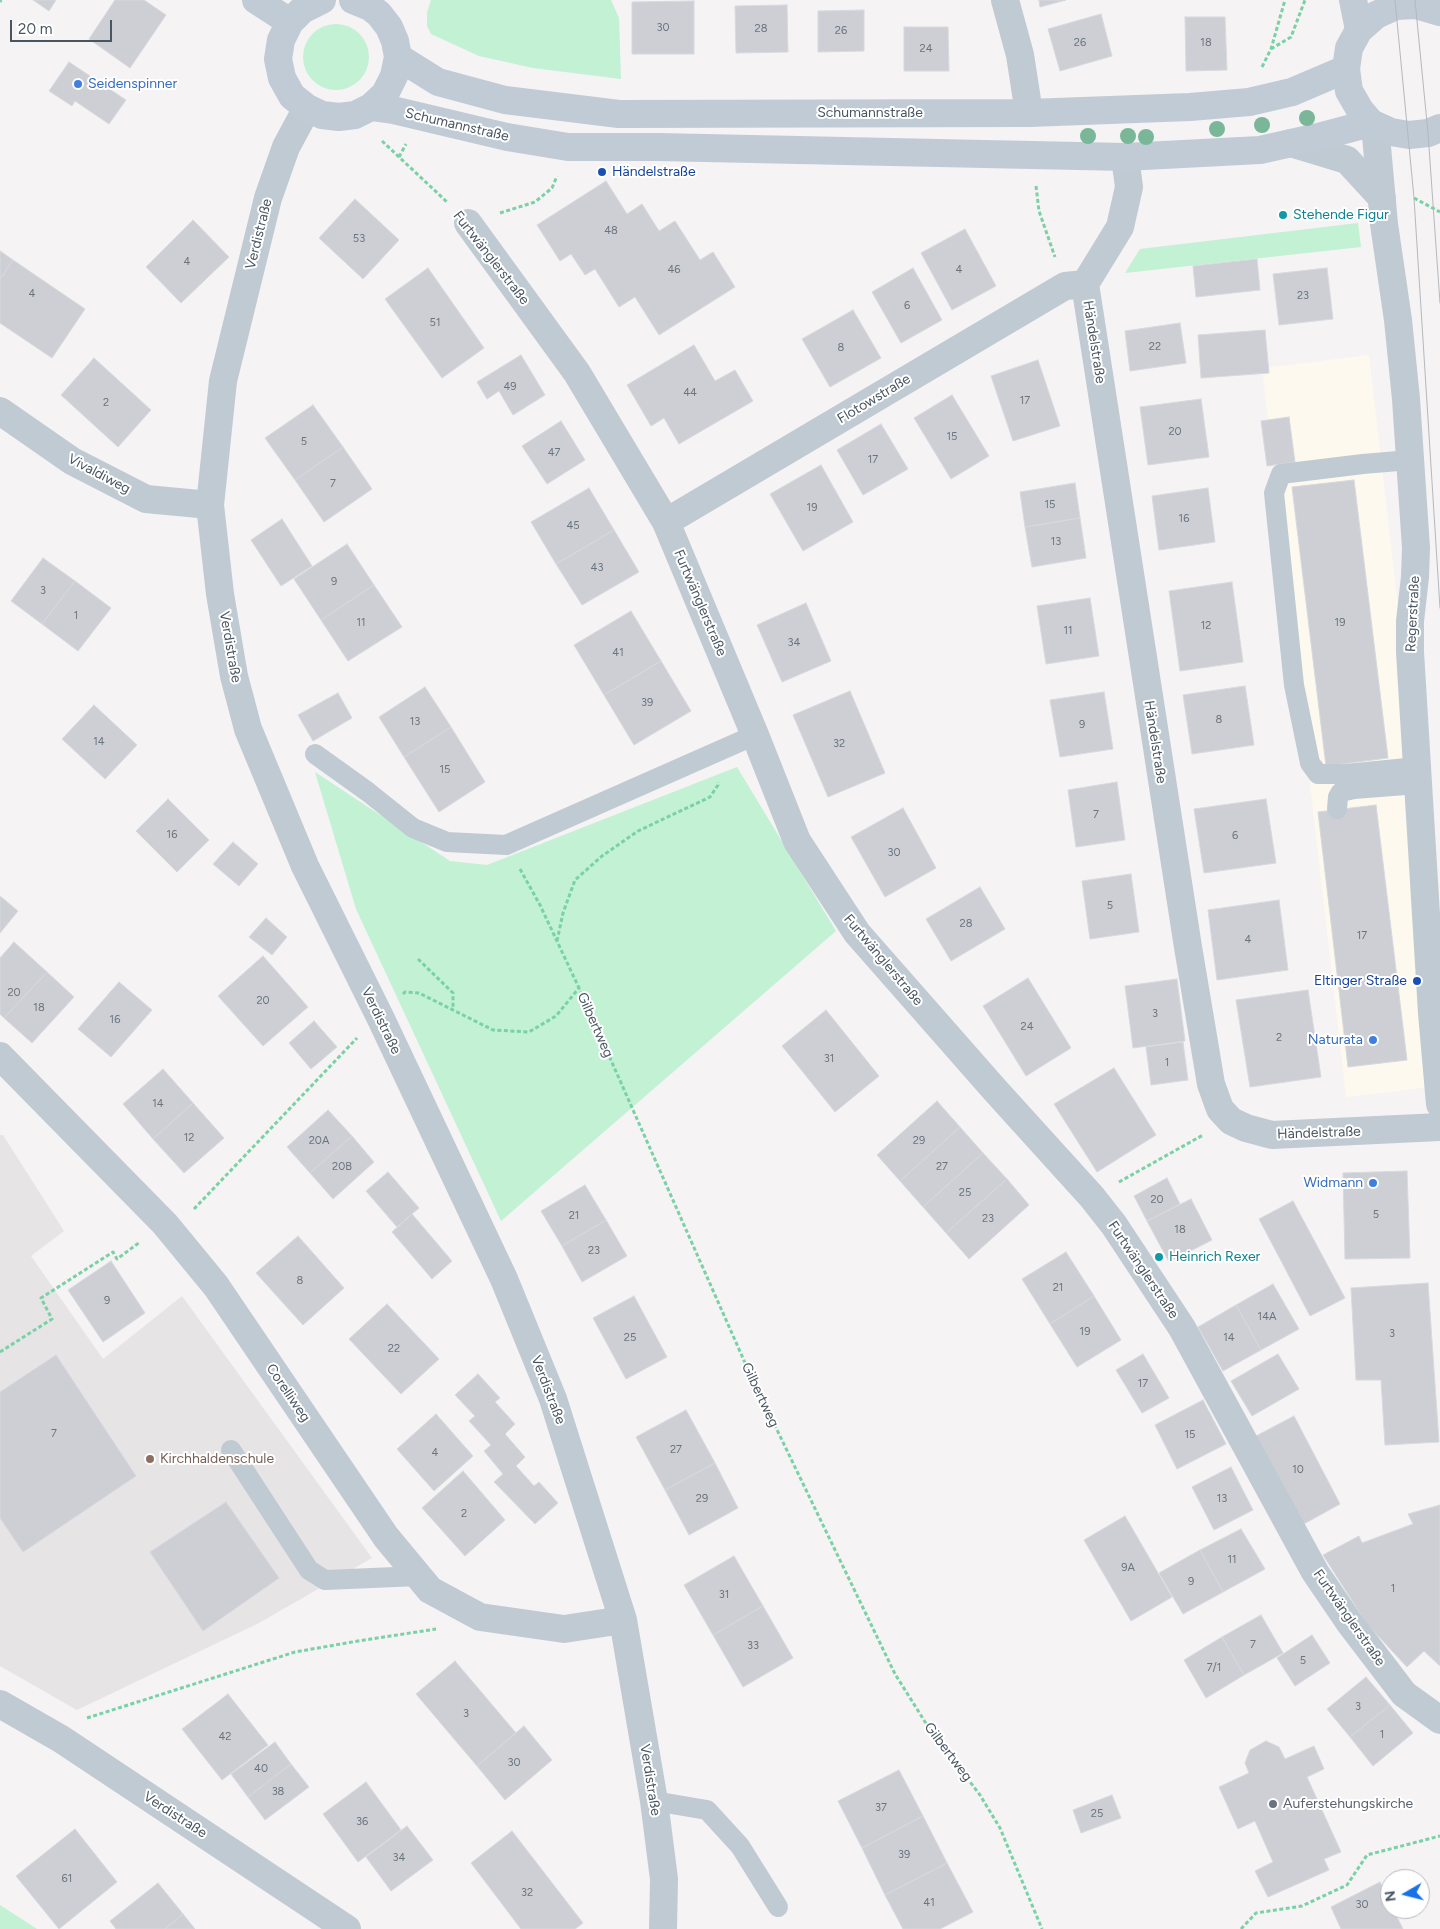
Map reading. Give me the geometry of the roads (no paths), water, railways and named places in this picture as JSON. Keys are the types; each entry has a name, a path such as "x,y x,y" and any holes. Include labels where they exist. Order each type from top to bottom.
{"main road":[{"path":"256,0 290,22"},
{"path":"307,108 292,96 282,78 278,59 280,40 290,22 302,10 322,0"},
{"path":"1353,0 1359,30"},
{"path":"363,111 385,94 394,76 398,57 395,41 389,27 366,2"},
{"path":"1440,12 1416,5 1396,6 1376,15 1359,30 1349,48 1346,68 1349,90 1360,110 1373,124 1392,132 1409,135 1428,133 1440,128"},
{"name":"Schumannstraße","path":"398,57 438,82 506,100 619,114 1029,113 1190,107 1249,102 1292,92 1346,68"},
{"name":"Schumannstraße","path":"307,108 322,115 339,117 363,111 394,110 507,137 568,147 668,147 1126,157 1260,150 1373,124"}],"street":[{"path":"1004,0 1020,55 1029,113"},
{"name":"Verdistraße","path":"307,108 286,148 268,198 225,372 210,506 220,594 234,676 248,729 305,866 381,1019 504,1280 553,1399 624,1620 654,1801 664,1879 663,1929"},
{"name":"Regerstraße","path":"1373,124 1384,224 1399,330 1410,460 1416,548 1410,621 1410,652 1432,1013 1440,1104"},
{"name":"Schumannstraße","path":"1291,143 1347,160 1382,198"},
{"name":"Händelstraße","path":"1126,157 1128,187 1120,227 1075,285 1211,1084 1220,1109 1230,1122 1272,1136 1440,1127"},
{"name":"Furtwänglerstraße","path":"468,223 577,373 666,522 797,841 857,933 1092,1197 1114,1225 1182,1328 1315,1572 1349,1622 1404,1694 1440,1720"},
{"name":"Flotowstraße","path":"666,522 1075,285"},
{"name":"Vivaldiweg","path":"0,411 72,461 146,499 210,506"},
{"name":"Corelliweg","path":"0,1056 168,1229 216,1286 386,1536 430,1590 480,1617 564,1629 624,1620"},
{"name":"Verdistraße","path":"0,1704 61,1739 347,1929"}],"lane":[{"path":"1410,460 1281,474 1274,493 1294,685 1310,762 1318,774 1418,775"},
{"path":"315,754 368,792 413,828 447,842 506,845 755,735"},
{"path":"1337,809 1338,797 1341,792 1418,775"},
{"path":"231,1450 308,1570 325,1580 419,1576"},
{"path":"654,1801 707,1810 740,1846 778,1907"}],"tram line":[{"path":"1395,0 1414,198 1440,608"},
{"path":"1415,0 1428,133 1440,303"}],"place":[{"name":"Seidenspinner","path":"78,84"},
{"name":"Händelstraße","path":"602,172"},
{"name":"Stehende Figur","path":"1283,215"},
{"name":"Eltinger Straße","path":"1417,981"},
{"name":"Naturata","path":"1373,1040"},
{"name":"Widmann","path":"1373,1183"},
{"name":"Heinrich Rexer","path":"1159,1257"},
{"name":"Kirchhaldenschule","path":"150,1459"},
{"name":"Auferstehungskirche","path":"1273,1804"}]}
